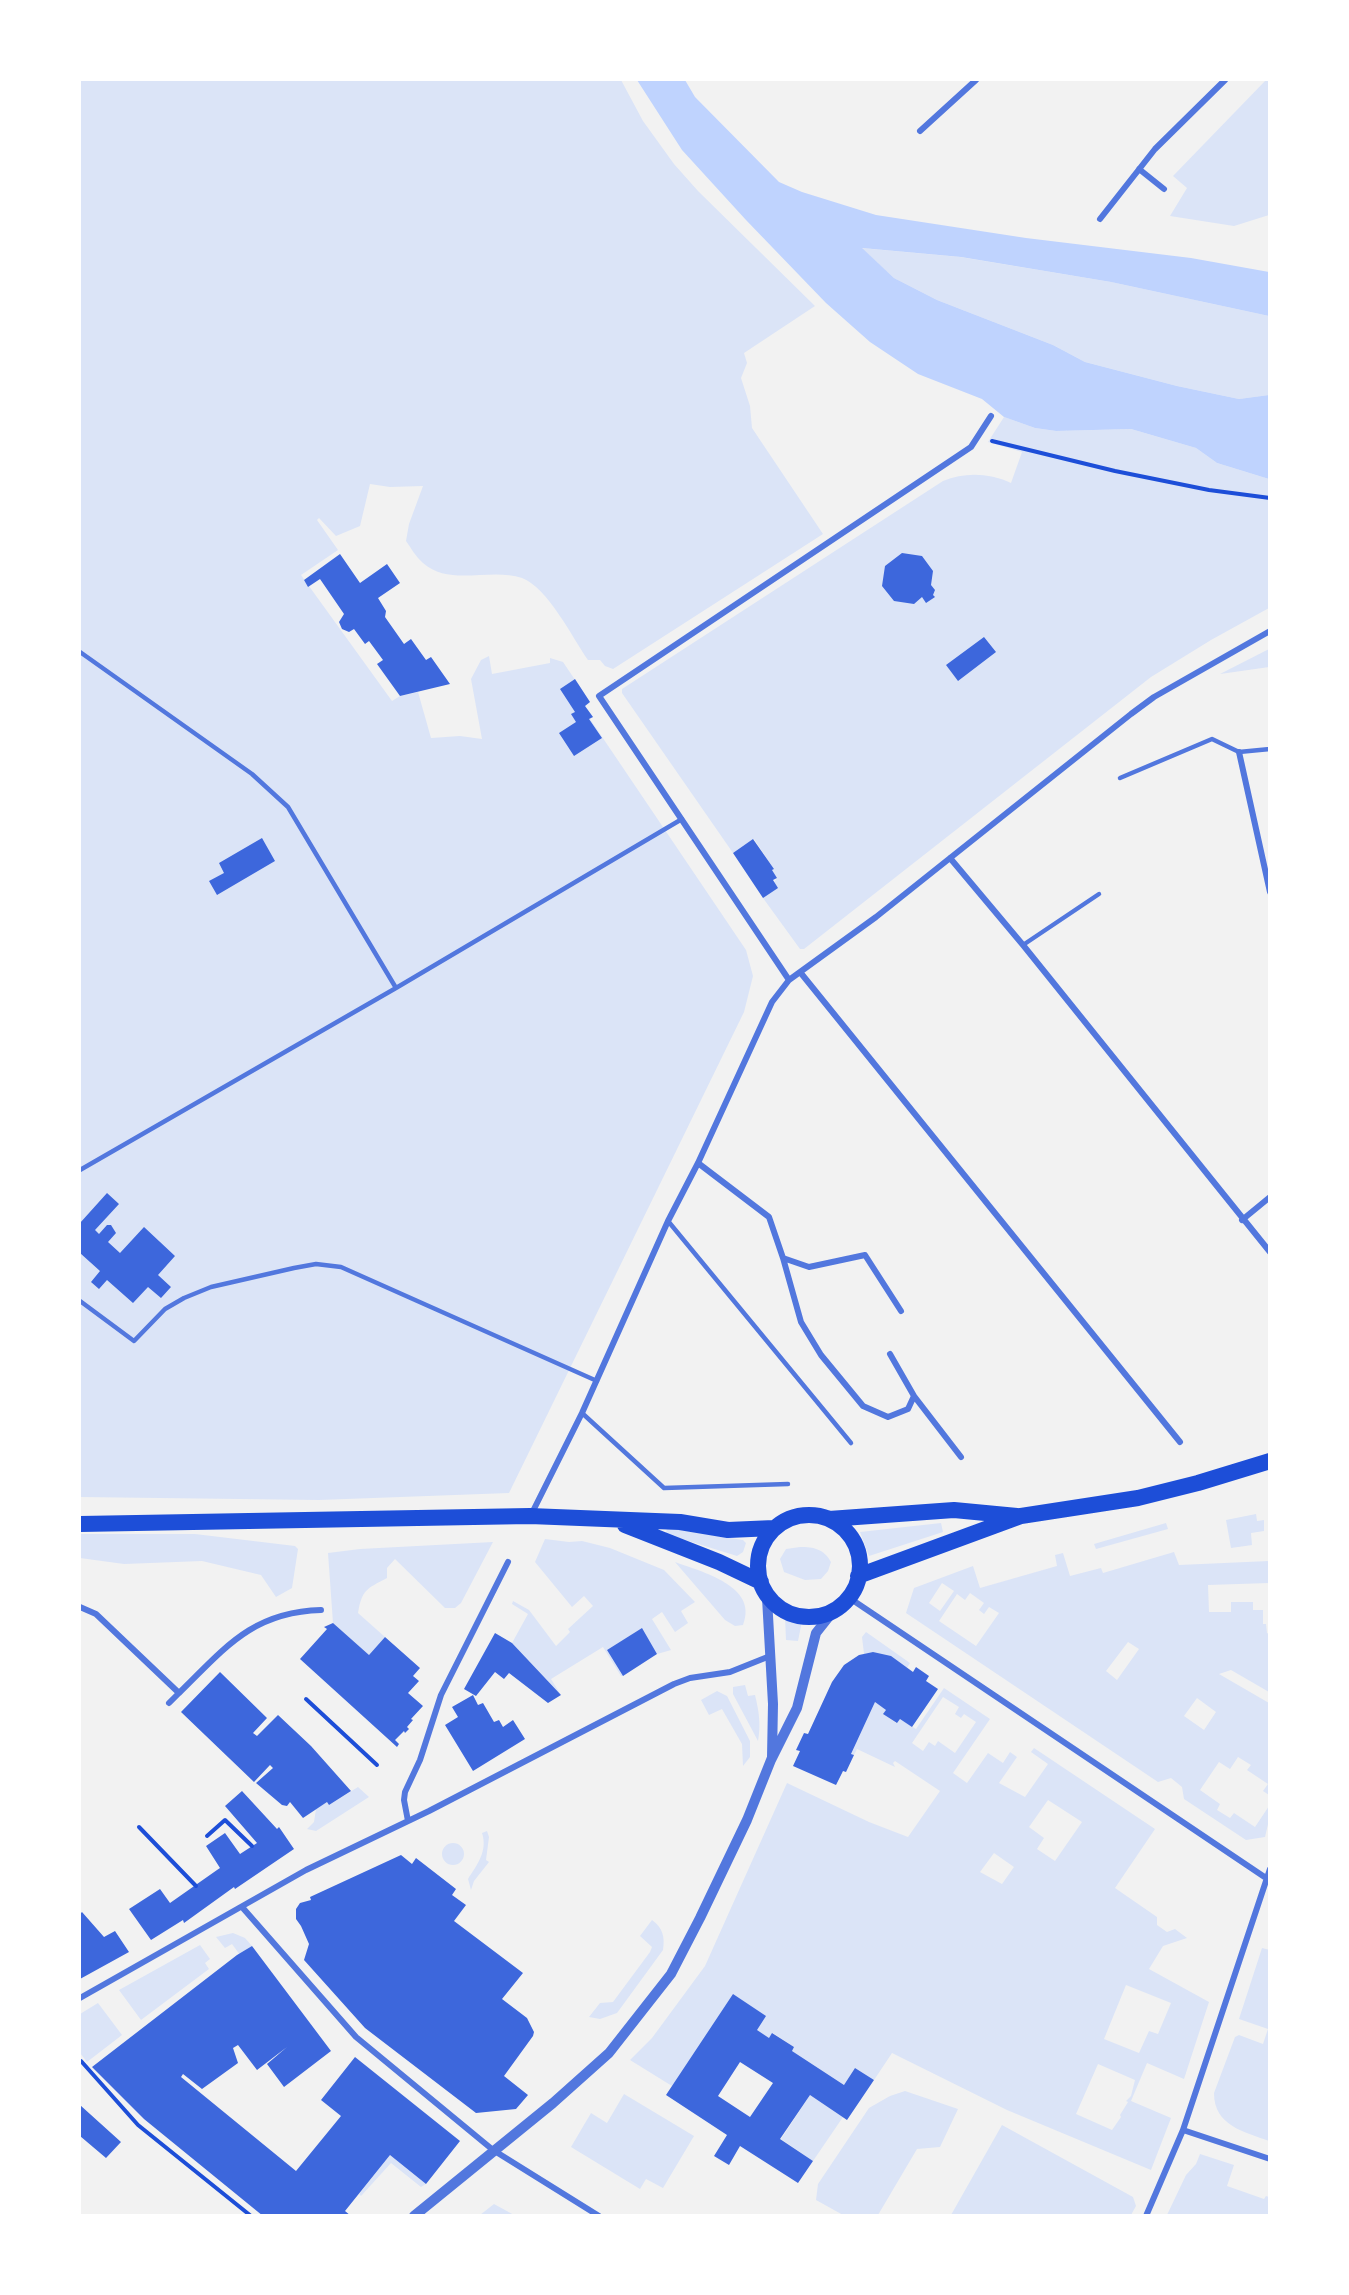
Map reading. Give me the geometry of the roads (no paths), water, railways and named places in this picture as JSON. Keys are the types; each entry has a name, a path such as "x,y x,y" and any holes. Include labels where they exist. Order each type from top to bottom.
{"highway":[{"path":"858,1576 1021,1516 1138,1498 1198,1483 1269,1461"},
{"path":"829,1519 954,1510 1021,1516"},
{"path":"614,1521 719,1562 764,1590 781,1608 808,1617 822,1615 835,1609 848,1597 858,1576 860,1563 857,1549 841,1527 829,1519 815,1515 801,1515 786,1520 774,1528 759,1553 758,1568 764,1590"},
{"path":"80,1524 530,1516 680,1522 728,1530 774,1528"}],"street":[{"path":"920,131 976,80"},
{"path":"1100,219 1155,148 1221,81"},
{"path":"1139,169 1164,189"},
{"path":"789,980 599,696 970,447 991,416"},
{"path":"530,1516 582,1413 668,1221 698,1163 772,1002 789,980 876,917 1154,697 1269,631"},
{"path":"1239,752 1269,892"},
{"path":"950,858 1023,945 1269,1252"},
{"path":"801,972 1180,1442"},
{"path":"698,1163 769,1216 801,1322 821,1355 863,1406 888,1417 908,1409 914,1396"},
{"path":"1242,1220 1269,1197"},
{"path":"783,1258 809,1267 865,1255 901,1311"},
{"path":"890,1354 914,1396 961,1458"},
{"path":"408,1821 404,1800 405,1792 420,1760 441,1695 508,1562"},
{"path":"764,1590 773,1704 771,1760"},
{"path":"848,1597 1266,1878"},
{"path":"80,1606 96,1614 179,1693"},
{"path":"414,2216 553,2103 609,2053 665,1981 700,1918 747,1820 771,1760 797,1708 816,1633 835,1609"},
{"path":"169,1703 227,1646 252,1627 280,1614 321,1610"},
{"path":"80,1998 326,1859 429,1811 674,1684 690,1678 730,1672 770,1656"},
{"path":"1146,2216 1183,2130 1269,1869"},
{"path":"242,1906 356,2037 493,2150 599,2216"},
{"path":"1183,2130 1269,2158"}],"lane":[{"path":"80,652 252,774 288,807 396,988"},
{"path":"1120,778 1212,739 1239,752 1269,749"},
{"path":"80,1170 396,988 682,819"},
{"path":"1023,945 1099,894"},
{"path":"668,1221 851,1443"},
{"path":"80,1301 134,1341 165,1309 211,1287 316,1264 341,1267 597,1381"},
{"path":"582,1413 664,1488 788,1484"}],"water":[{"path":"637,80 685,80 695,97 779,182 802,192 876,215 1026,238 1191,258 1269,272 1269,316 1111,282 961,257 862,248 894,278 937,300 1053,345 1085,362 1177,386 1239,399 1269,395 1269,479 1217,463 1196,448 1131,429 1056,431 1035,428 1004,417 982,399 918,374 870,342 826,303 746,220 682,150"}]}
